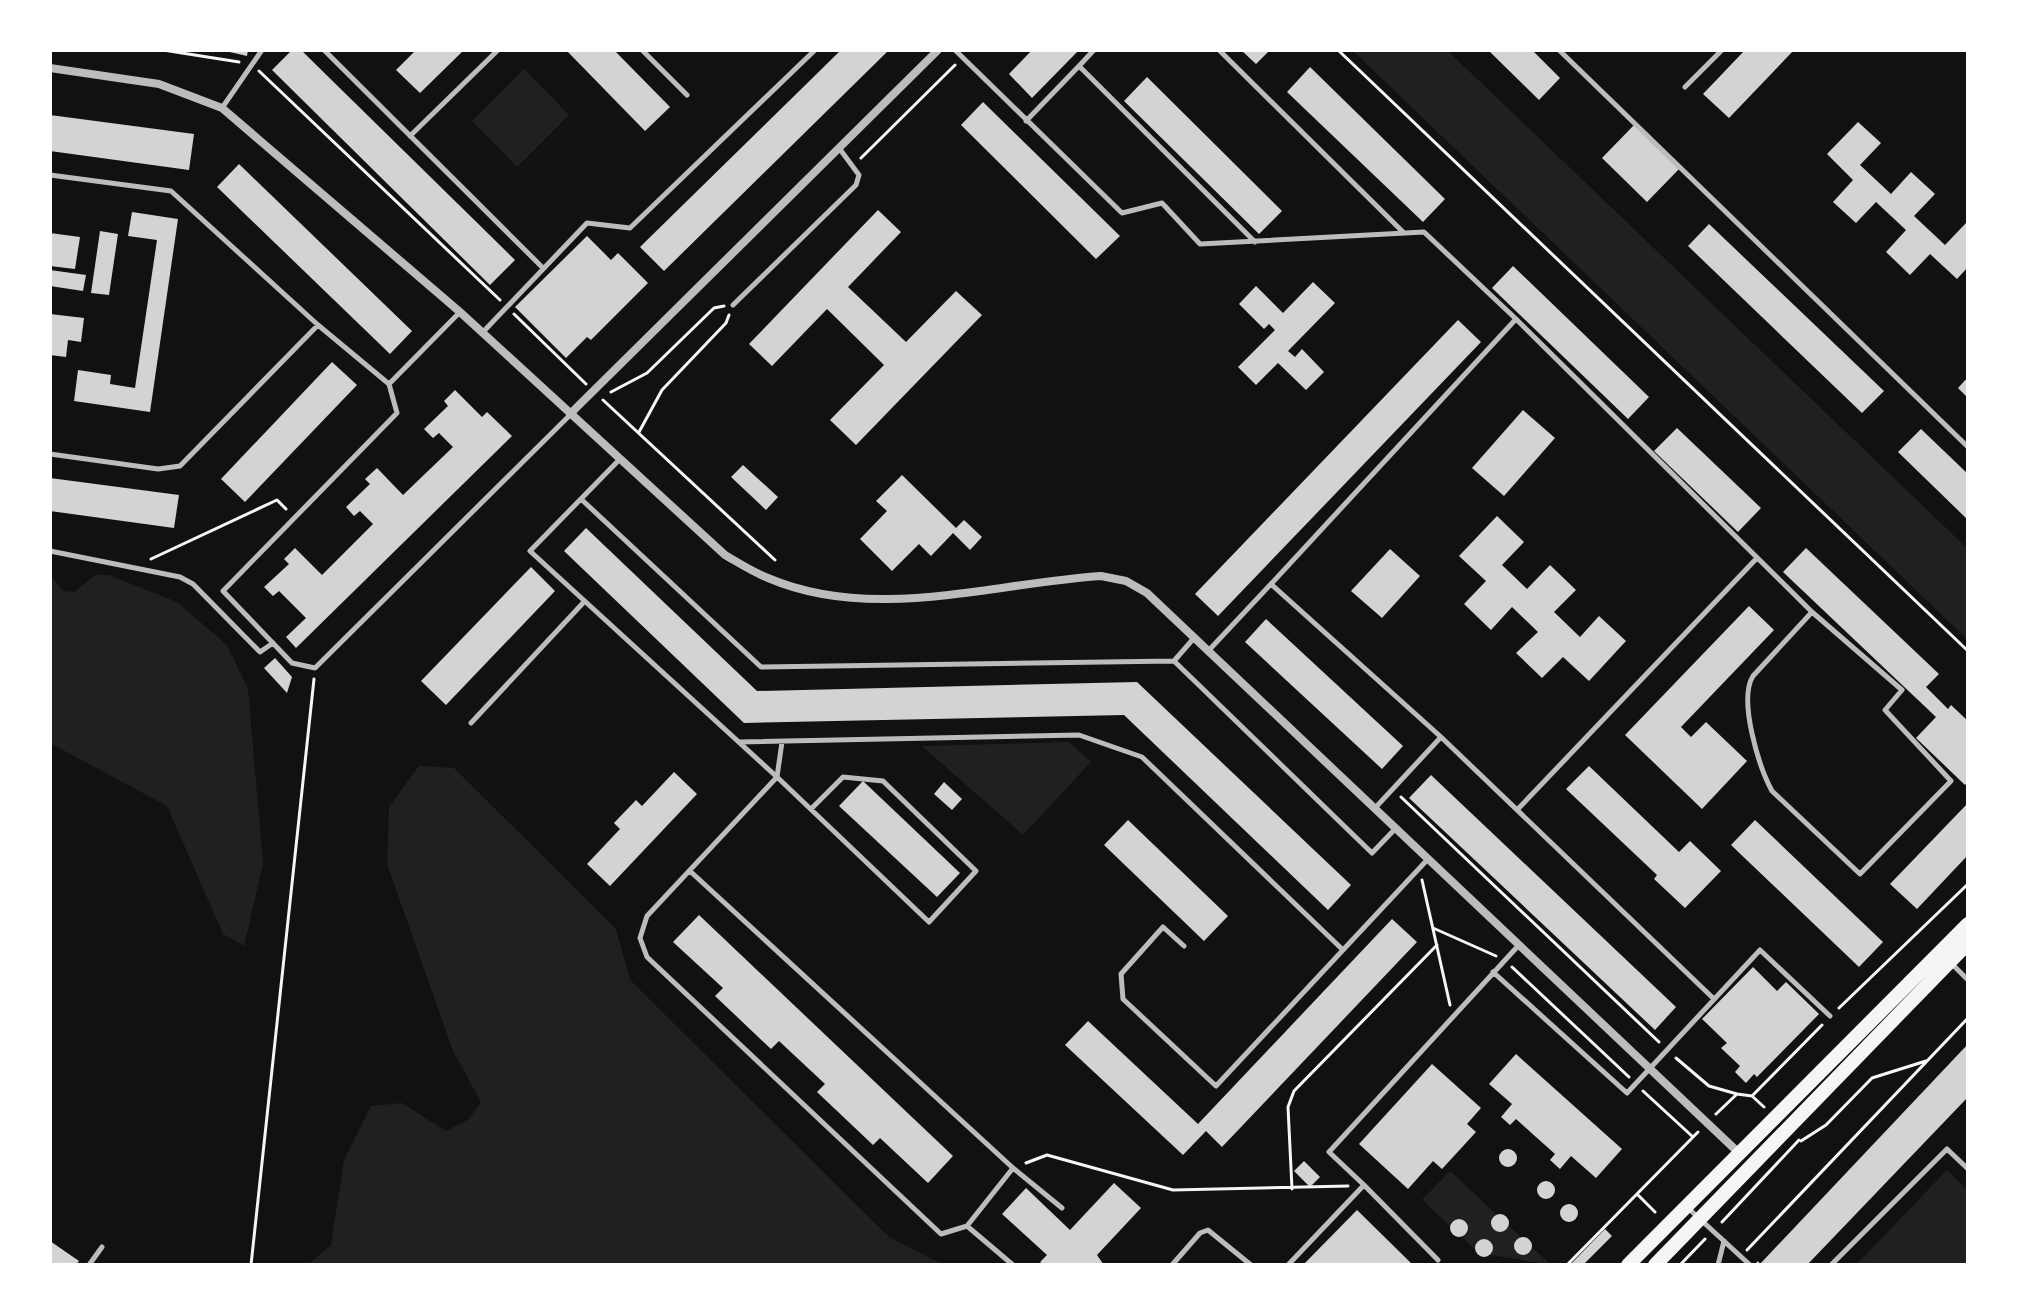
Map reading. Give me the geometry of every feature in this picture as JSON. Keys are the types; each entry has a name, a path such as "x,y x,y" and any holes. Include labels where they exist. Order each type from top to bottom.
{"main road":[{"path":"1655,1265 1945,958 1968,924"},
{"path":"1628,1265 1945,958 1968,943"},
{"path":"1740,1154 1751,1165"}],"street":[{"path":"570,414 938,50"},
{"path":"50,68 159,84 222,108 460,312 725,555 769,579 822,593 868,598 919,598 1101,576 1126,581 1147,593 1210,649 1518,946 1740,1154"}],"lane":[{"path":"222,108 262,50"},
{"path":"324,50 543,268"},
{"path":"410,136 498,50"},
{"path":"642,50 687,95"},
{"path":"483,333 587,223 630,228 815,50"},
{"path":"955,50 1122,213 1162,203 1200,244 1424,232 1812,612 1902,690 1885,710 1951,781 1860,874 1772,791 1763,775 1747,701 1747,686 1753,676 1812,612"},
{"path":"1026,121 1094,50"},
{"path":"1219,50 1404,232"},
{"path":"1559,50 1968,447"},
{"path":"1685,87 1722,50"},
{"path":"1079,66 1255,243"},
{"path":"733,305 856,185 859,175 855,165 839,148"},
{"path":"50,175 171,191 318,325 389,384 397,413 223,591 292,663 315,668 570,414"},
{"path":"389,384 460,312"},
{"path":"1210,649 1516,319"},
{"path":"50,454 158,469 180,466 318,325"},
{"path":"619,460 530,551 583,603 777,777 929,922 976,871 883,781 843,777 811,809"},
{"path":"581,499 761,667 1174,661 1372,853 1396,828"},
{"path":"50,551 136,565 180,577 193,584 260,652 273,643"},
{"path":"1517,810 1757,558"},
{"path":"1271,584 1441,737 1714,999"},
{"path":"471,723 583,603"},
{"path":"1174,661 1196,637"},
{"path":"738,742 1079,735 1142,757 1343,950"},
{"path":"1376,807 1441,737"},
{"path":"782,742 777,777 647,916 640,938 647,957 941,1234 967,1226 1013,1168"},
{"path":"1184,946 1163,927 1121,974 1123,999 1216,1086 1428,859"},
{"path":"691,872 1013,1168 1062,1208"},
{"path":"1438,1260 1329,1152 1518,946"},
{"path":"1493,972 1627,1093 1760,950 1830,1016"},
{"path":"1945,958 1968,980"},
{"path":"1831,1265 1947,1149 1968,1169"},
{"path":"1288,1265 1364,1185"},
{"path":"1686,1206 1750,1265"},
{"path":"967,1226 1013,1265"},
{"path":"1172,1265 1200,1233 1208,1230 1251,1265"},
{"path":"1718,1265 1724,1241"},
{"path":"89,1265 102,1247"}],"path":[{"path":"163,50 253,64 594,391"},
{"path":"1338,50 1968,651"},
{"path":"855,165 962,57"},
{"path":"639,433 662,390 726,323 733,305"},
{"path":"733,305 714,308 647,373 601,398 775,560"},
{"path":"136,565 277,500 295,518"},
{"path":"251,1265 315,668"},
{"path":"1393,789 1668,1051 1709,1086 1752,1096 1766,1110"},
{"path":"1420,868 1453,1016"},
{"path":"1752,1096 1830,1016 1968,884"},
{"path":"1433,928 1504,960 1693,1137"},
{"path":"1292,1189 1288,1107 1294,1091 1437,945"},
{"path":"1741,1257 1968,1018"},
{"path":"1680,1265 1800,1140 1826,1125 1872,1078 1929,1060"},
{"path":"1712,1117 1737,1094"},
{"path":"1567,1265 1698,1132"},
{"path":"1013,1168 1047,1155 1173,1190 1364,1185"},
{"path":"1637,1194 1655,1212"}],"shaded area":[{"path":"1352,50 1447,50 1968,549 1968,640"},
{"path":"524,69 569,115 517,167 472,121"},
{"path":"50,575 63,591 75,592 95,575 109,575 177,602 227,645 248,689 263,864 244,946 223,934 167,806 50,743"},
{"path":"1069,742 1091,762 1023,835 922,746"},
{"path":"419,766 454,768 616,929 630,980 889,1237 944,1265 308,1265 331,1245 344,1160 371,1106 402,1103 446,1131 469,1119 481,1102 453,1051 387,864 389,807"},
{"path":"1947,1170 1968,1191 1968,1265 1856,1265"},
{"path":"1450,1171 1551,1265 1479,1253 1422,1200"}],"building":[{"path":"221,50 248,50 247,56"},
{"path":"292,50 301,50 515,260 490,285 272,70"},
{"path":"416,50 464,50 420,93 396,70"},
{"path":"566,50 614,50 670,107 645,131"},
{"path":"841,50 889,50 664,271 640,247"},
{"path":"1032,50 1079,50 1032,98 1009,74"},
{"path":"1241,50 1270,50 1256,64"},
{"path":"1488,50 1532,50 1560,78 1539,100"},
{"path":"1745,50 1794,50 1729,118 1703,94"},
{"path":"1310,67 1445,199 1423,222 1287,92"},
{"path":"1147,77 1282,211 1259,234 1124,101"},
{"path":"983,102 1120,236 1096,259 961,125"},
{"path":"50,115 194,134 189,170 50,151"},
{"path":"1858,122 1881,143 1860,165 1891,194 1911,172 1935,194 1914,216 1945,245 1966,223 1968,226 1968,267 1957,279 1930,254 1910,275 1886,252 1906,230 1876,202 1856,223 1833,202 1853,180 1827,154"},
{"path":"1635,124 1680,168 1647,202 1602,158"},
{"path":"239,164 412,331 390,354 217,187"},
{"path":"878,210 901,232 848,287 906,342 956,291 982,315 856,445 830,420 884,365 827,309 772,366 749,344"},
{"path":"132,212 178,219 150,412 74,401 78,370 111,375 110,384 135,388 157,240 128,236"},
{"path":"1709,224 1884,391 1862,413 1688,246"},
{"path":"100,231 118,234 109,295 91,293"},
{"path":"50,233 80,237 75,269 50,266"},
{"path":"587,236 611,260 618,253 648,283 591,340 587,337 566,358 515,307"},
{"path":"1513,266 1649,397 1628,419 1492,288"},
{"path":"50,270 86,275 83,291 50,286"},
{"path":"1313,282 1335,303 1288,351 1295,357 1302,349 1324,372 1306,390 1278,363 1256,385 1238,367 1275,330 1269,324 1264,329 1239,304 1256,286 1283,313"},
{"path":"50,314 84,318 81,342 68,340 66,357 50,355"},
{"path":"1458,320 1481,342 1218,616 1195,594"},
{"path":"332,362 357,385 245,502 221,479"},
{"path":"1968,377 1968,398 1958,388"},
{"path":"455,390 482,417 487,412 512,436 296,648 286,637 306,618 279,591 273,596 264,587 289,564 284,559 295,548 322,575 373,524 360,511 354,516 346,507 370,484 365,479 377,468 403,495 453,447 439,433 433,438 424,429 448,406 444,401"},
{"path":"1523,410 1555,438 1504,496 1472,468"},
{"path":"1677,428 1761,508 1738,532 1654,451"},
{"path":"1921,429 1968,474 1968,520 1898,452"},
{"path":"743,465 778,497 766,510 731,477"},
{"path":"902,475 956,528 964,520 982,537 970,550 953,533 931,556 919,544 892,571 860,539 887,511 876,501"},
{"path":"50,478 179,495 174,528 50,511"},
{"path":"1497,516 1524,542 1502,565 1527,589 1550,565 1576,590 1554,612 1580,637 1599,616 1626,641 1589,681 1563,657 1542,678 1516,653 1538,632 1512,607 1491,630 1464,604 1486,581 1459,556"},
{"path":"586,528 757,691 1137,682 1351,885 1328,910 1124,715 744,723 564,551"},
{"path":"1806,548 1939,674 1926,687 1948,709 1951,705 1968,721 1968,781 1965,785 1916,738 1936,717 1783,572"},
{"path":"1390,549 1420,576 1382,618 1351,591"},
{"path":"531,567 555,591 446,705 421,681"},
{"path":"1749,606 1774,630 1681,727 1691,737 1706,722 1747,761 1702,809 1625,735"},
{"path":"1266,619 1403,746 1382,769 1245,642"},
{"path":"275,658 292,677 287,693 264,668"},
{"path":"1589,766 1679,852 1690,841 1721,871 1685,908 1654,879 1657,875 1566,789"},
{"path":"674,772 697,794 610,886 587,864 620,829 614,823 636,800 642,806"},
{"path":"1431,775 1676,1007 1655,1030 1409,798"},
{"path":"863,781 960,873 937,897 839,806"},
{"path":"944,782 962,799 952,810 934,794"},
{"path":"1968,803 1968,855 1917,909 1890,884"},
{"path":"1128,820 1228,916 1204,941 1104,845"},
{"path":"1755,820 1883,942 1859,967 1731,845"},
{"path":"699,915 953,1156 928,1183 880,1138 873,1145 817,1092 825,1084 779,1041 771,1049 715,996 723,988 673,942"},
{"path":"1392,919 1417,942 1222,1147 1206,1131 1183,1155 1065,1045 1088,1021 1198,1124"},
{"path":"1753,967 1777,991 1786,982 1819,1014 1757,1077 1754,1074 1746,1083 1735,1072 1740,1066 1721,1048 1727,1043 1702,1019"},
{"path":"1968,1044 1968,1097 1807,1265 1754,1265 1758,1261 1760,1264"},
{"path":"1516,1054 1622,1149 1596,1178 1571,1156 1560,1169 1550,1160 1555,1154 1516,1119 1510,1125 1501,1117 1512,1104 1489,1084"},
{"path":"1432,1064 1481,1108 1467,1124 1476,1132 1442,1169 1433,1161 1408,1189 1359,1144"},
{"path":"1508,1149 1517,1158 1508,1167 1499,1158"},
{"path":"1304,1161 1320,1177 1310,1187 1294,1171"},
{"path":"1546,1181 1555,1190 1546,1199 1537,1190"},
{"path":"1114,1183 1141,1208 1097,1255 1104,1265 1044,1265 1040,1262 1047,1255 1002,1214 1026,1188 1070,1230"},
{"path":"1569,1204 1578,1213 1569,1222 1560,1213"},
{"path":"1357,1210 1413,1265 1303,1265"},
{"path":"1500,1214 1509,1223 1500,1232 1491,1223"},
{"path":"1459,1219 1468,1228 1459,1237 1450,1228"},
{"path":"1605,1229 1612,1236 1583,1265 1570,1265"},
{"path":"1523,1237 1532,1246 1523,1255 1514,1246"},
{"path":"1484,1239 1493,1248 1484,1257 1475,1248"},
{"path":"50,1241 79,1261 76,1265 50,1265"}]}
